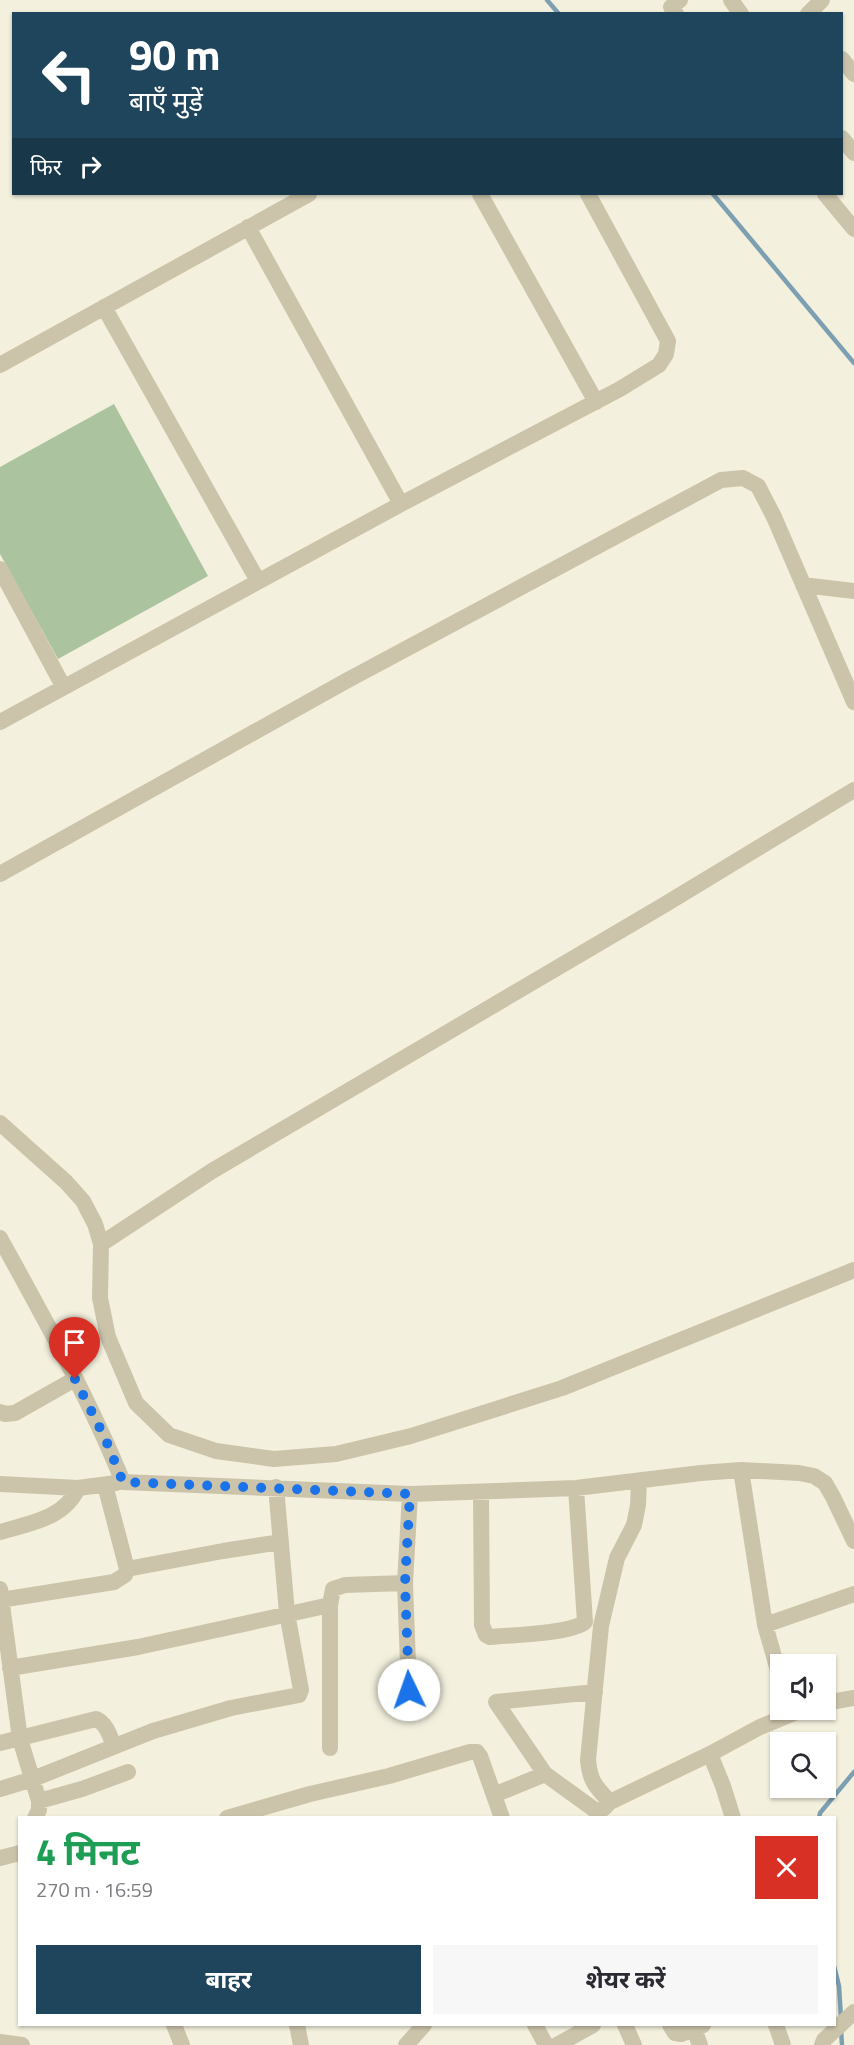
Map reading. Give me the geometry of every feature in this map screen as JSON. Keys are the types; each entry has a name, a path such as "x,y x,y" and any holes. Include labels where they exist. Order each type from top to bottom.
{"street":[{"path":"810,12 822,0"},
{"path":"843,60 854,74"},
{"path":"843,139 854,153"},
{"path":"0,364 307,195"},
{"path":"481,195 596,402"},
{"path":"0,722 401,504 596,402 659,365 666,354 668,341 589,195"},
{"path":"826,195 854,229"},
{"path":"248,227 401,504"},
{"path":"104,307 258,581"},
{"path":"0,874 346,681 721,480 743,478 758,486 854,702"},
{"path":"0,569 63,686"},
{"path":"803,585 854,591"},
{"path":"101,1244 212,1171 664,905 854,790"},
{"path":"0,1123 46,1162 83,1201 95,1224 101,1244 100,1298 108,1337 136,1403 169,1436 216,1451 274,1459 336,1454 411,1436 562,1389 854,1270"},
{"path":"0,1238 105,1438 123,1482"},
{"path":"0,1412 15,1413 75,1379"},
{"path":"741,1470 765,1625 773,1654"},
{"path":"0,1484 78,1488 123,1482 410,1494 576,1488 741,1470 799,1473 814,1476 825,1484 854,1541"},
{"path":"601,1811 588,1761 601,1626 617,1558 634,1525 639,1482"},
{"path":"105,1485 127,1569 125,1575 114,1582 0,1596 7,1673 20,1739 33,1779 36,1812 82,1789 128,1772"},
{"path":"0,1789 33,1779 153,1731 231,1708 300,1695 287,1613 276,1487"},
{"path":"0,1532 51,1516 64,1509 73,1500 78,1488"},
{"path":"481,1492 482,1625 486,1635 490,1637 537,1634 577,1626 585,1622 576,1488"},
{"path":"409,1690 405,1583 410,1494"},
{"path":"127,1569 281,1542"},
{"path":"330,1748 330,1605 333,1589 339,1586 405,1583"},
{"path":"765,1625 854,1594"},
{"path":"7,1673 330,1605"},
{"path":"596,1692 496,1702 545,1774 601,1811"},
{"path":"836,1701 854,1698"},
{"path":"0,1743 96,1719 104,1725 114,1746"},
{"path":"601,1811 776,1720"},
{"path":"234,1816 310,1794 389,1776 470,1752 477,1752 480,1756 501,1816"},
{"path":"710,1754 732,1816"},
{"path":"494,1795 545,1774"},
{"path":"0,1858 18,1854"},
{"path":"174,2026 182,2045"},
{"path":"297,2026 302,2045"},
{"path":"406,2045 423,2026"},
{"path":"536,2026 546,2045"},
{"path":"557,2045 591,2026"},
{"path":"625,2026 634,2045"},
{"path":"671,2026 675,2033 699,2033"},
{"path":"776,2026 783,2045"},
{"path":"0,2042 22,2045"}],"green space":[{"path":"114,404 208,576 58,659 0,554 0,467"}],"waterway":[{"path":"547,0 557,12"},
{"path":"714,195 854,363"},
{"path":"819,1816 854,1772"},
{"path":"836,1974 841,2018"},
{"path":"841,2030 842,2045"}],"route":[{"path":"75,1379 105,1438 123,1482 410,1494 405,1583 409,1690"}]}
